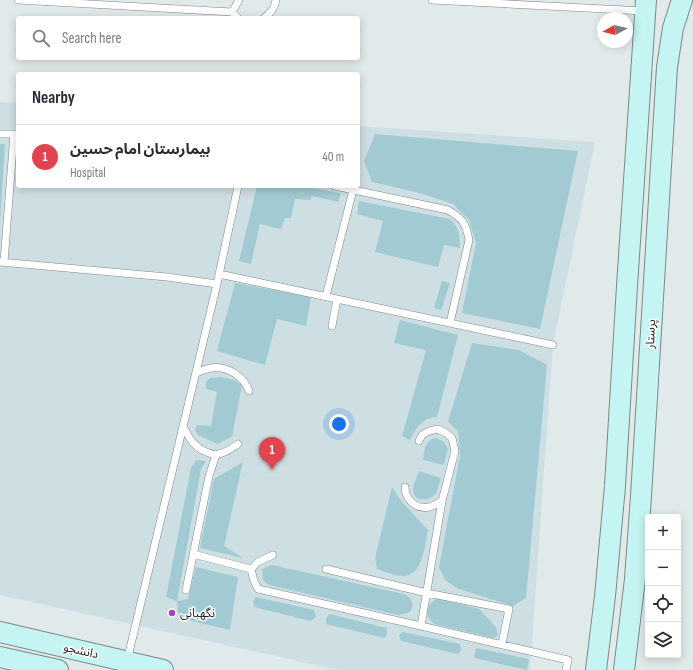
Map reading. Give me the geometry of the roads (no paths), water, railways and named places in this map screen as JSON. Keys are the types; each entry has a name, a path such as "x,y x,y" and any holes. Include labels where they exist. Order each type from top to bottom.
{"main road":[{"name":"پرستار","path":"624,670 635,579 641,496 667,67 673,28 682,0"},
{"path":"596,670 605,596 615,486 639,93 646,6"},
{"name":"دانشجو","path":"0,632 163,670"},
{"name":"دانشجو","path":"0,657 58,670"}],"lane":[{"path":"18,0 232,12 236,16"},
{"path":"232,12 239,0"},
{"path":"266,16 275,5 276,0"},
{"path":"432,0 646,6"},
{"path":"0,134 14,134 2,262 167,277 217,284"},
{"path":"127,662 217,284 238,188"},
{"path":"344,188 448,210 461,218 467,228 469,240 450,323"},
{"path":"326,296 352,190"},
{"path":"219,274 553,345"},
{"path":"332,326 337,299"},
{"path":"196,373 209,368 220,368 230,371 238,376 247,385 249,391"},
{"path":"183,426 189,438 196,446 204,451 216,455 226,452 238,444"},
{"path":"419,441 422,435 429,431 438,429 452,438 455,451 442,501 421,626"},
{"path":"186,590 209,476 216,455"},
{"path":"405,487 405,493 408,499 421,508 430,507 442,501"},
{"path":"193,554 251,569"},
{"path":"251,569 258,562 273,555"},
{"path":"251,569 258,589 568,660 566,670"},
{"path":"326,569 427,593 509,609 502,644"}],"place":[{"name":"بیمارستان امام حسین","path":"272,470"},
{"name":"نگهبانی","path":"172,613"}]}
